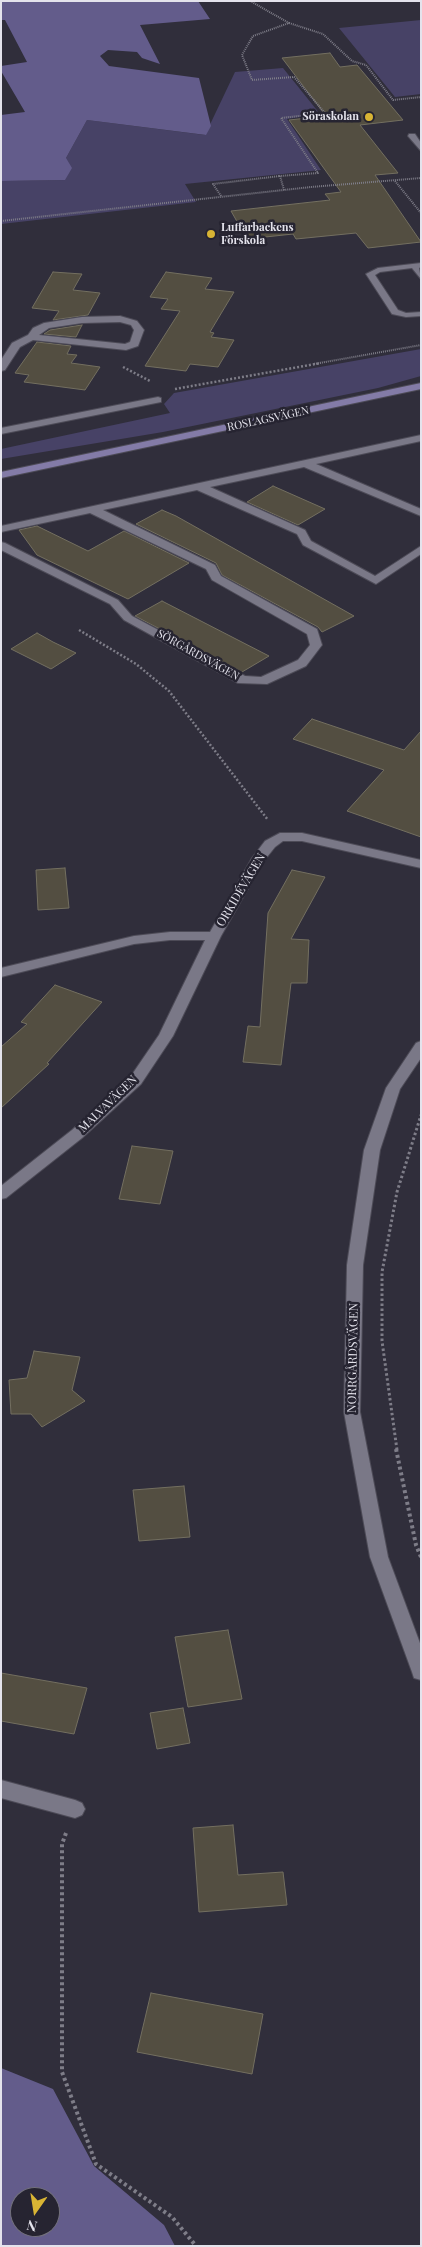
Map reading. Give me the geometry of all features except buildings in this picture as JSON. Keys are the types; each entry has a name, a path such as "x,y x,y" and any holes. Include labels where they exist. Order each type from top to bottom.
{"main road":[{"name":"ROSLAGSVÄGEN","path":"1,475 421,386"},
{"name":"ROSLAGSVÄGEN","path":"1,470 115,451"}],"street":[{"path":"1,368 16,345 32,337 37,330 59,322 120,319 134,323 139,330 134,344 121,347 32,337"},
{"path":"1,529 421,438"},
{"path":"406,441 421,446"},
{"path":"305,463 421,514"},
{"path":"198,486 301,532 307,543 376,581 421,549"},
{"name":"SÖRGÅRDSVÄGEN","path":"1,545 114,602 128,618 242,680 263,681 302,663 316,645 313,632 216,578 211,567 91,509"},
{"path":"280,837 302,837 421,864"},
{"name":"ORKIDÉVÄGEN","path":"1,972 134,940 170,936 214,936 256,861 270,844 280,837"},
{"name":"MALVAVÄGEN","path":"1,1194 77,1134 136,1080 166,1036 214,936"},
{"name":"NORRGÅRDSVÄGEN","path":"421,1046 393,1088 372,1150 355,1265 352,1412 379,1557 421,1672"},
{"path":"1,1789 75,1809"}],"lane":[{"path":"412,136 421,149"},
{"path":"421,277 417,265 378,270 370,274 395,312 406,315 421,314"},
{"path":"1,431 158,400"}],"path":[{"path":"250,1 290,24 323,34 352,61 366,65 393,100 421,97"},
{"path":"221,196 213,184 318,173 281,118 325,113 294,77 252,80 242,55 253,36 290,24"},
{"path":"280,176 284,190"},
{"path":"1,221 221,196 421,178"},
{"path":"395,181 421,213"},
{"path":"158,400 168,392 178,388 421,345"},
{"path":"121,347 118,362 125,368 145,377 150,381 154,389"},
{"path":"79,630 136,664 169,691 280,837"},
{"path":"421,1116 397,1192 382,1272 382,1340 392,1427 416,1545 421,1558"},
{"path":"75,1809 62,1844 62,2072 96,2164 172,2217 196,2246"}],"shaded area":[{"path":"198,1 210,19 140,25 160,64 142,58 137,52 108,50 100,56 109,66 199,78 211,126 206,135 87,120 66,158 72,168 65,180 1,181 1,115 25,112 1,71 1,66 27,62 5,20 1,20 1,2"},
{"path":"421,20 421,94 395,97 339,28"},
{"path":"283,68 320,114 287,119 321,170 185,184 196,202 1,224 1,181 65,180 66,158 87,120 205,135 235,72"},
{"path":"421,349 421,376 378,388 163,432 1,459 1,449 170,413 164,404 174,393"},
{"path":"1,2068 53,2089 94,2166 164,2225 175,2246 1,2246"}],"place":[{"name":"Söraskolan","path":"369,117"},
{"name":"Luffarbackens Förskola","path":"211,234"}]}
